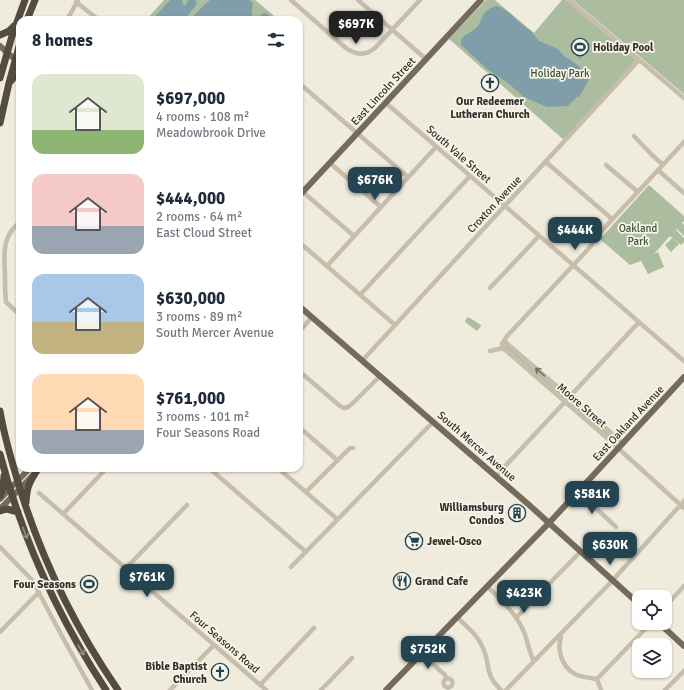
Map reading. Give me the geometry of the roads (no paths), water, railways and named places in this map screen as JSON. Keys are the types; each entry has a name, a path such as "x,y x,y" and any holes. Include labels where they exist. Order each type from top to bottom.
{"highway":[{"path":"19,16 25,0"},
{"path":"29,16 35,0"},
{"path":"0,36 9,32 16,23"},
{"path":"0,78 16,23"},
{"path":"0,123 9,83 16,65"},
{"path":"9,83 16,76"},
{"path":"0,411 12,462 41,548 62,595 85,638 118,690"},
{"path":"0,454 11,493 39,568 75,640 106,690"},
{"path":"12,462 16,464"},
{"path":"0,496 4,483 4,470"},
{"path":"26,507 27,491 34,472"},
{"path":"0,510 6,509 18,512"}],"main road":[{"name":"East Lincoln Street","path":"303,192 481,0"},
{"path":"0,46 16,61"},
{"name":"South Mercer Avenue","path":"303,309 496,476 632,598"},
{"name":"East Oakland Avenue","path":"386,690 549,523 684,377"},
{"path":"0,510 11,493 33,472"},
{"path":"0,500 11,493"},
{"path":"667,630 684,646"}],"street":[{"path":"291,0 347,49 359,54 369,52 374,48 420,0"},
{"path":"358,0 426,59"},
{"path":"569,0 684,98"},
{"path":"69,16 77,1 94,16"},
{"name":"Croxton Avenue","path":"362,361 639,60"},
{"path":"303,86 408,177"},
{"name":"South Vale Street","path":"386,103 684,361"},
{"path":"634,136 663,165"},
{"path":"490,351 503,348 502,344 507,336 573,265 612,219 683,144"},
{"path":"327,266 436,147"},
{"path":"546,162 612,219"},
{"path":"330,163 381,207"},
{"path":"606,165 638,192"},
{"path":"658,170 684,192"},
{"path":"360,295 470,176"},
{"path":"303,196 354,236"},
{"path":"16,225 6,242 4,252 6,302 16,311"},
{"path":"490,288 539,236"},
{"path":"303,245 395,325"},
{"path":"303,327 312,317"},
{"path":"496,476 639,322"},
{"name":"Moore Street","path":"504,341 569,397 682,507"},
{"name":"Moore Street","path":"503,348 564,402 621,446"},
{"path":"303,374 344,408 352,404 380,376"},
{"path":"291,567 433,422"},
{"path":"303,430 337,460"},
{"path":"306,492 347,450 353,448"},
{"path":"63,514 103,472"},
{"path":"214,472 306,552"},
{"path":"283,472 338,519"},
{"path":"578,491 616,527"},
{"name":"Four Seasons Road","path":"39,493 266,690"},
{"path":"506,690 682,507 684,501"},
{"path":"126,568 187,505"},
{"path":"0,547 29,576 92,690"},
{"path":"516,618 581,551"},
{"path":"487,586 507,606 516,618 524,632 528,642 530,654 534,661"},
{"path":"672,600 684,586"},
{"path":"0,632 39,592"},
{"path":"457,617 477,637 485,652 491,679 501,690"},
{"path":"260,685 314,628"},
{"path":"596,679 644,630"},
{"path":"562,633 559,649 565,665 575,674 596,679"},
{"path":"170,690 214,645"},
{"path":"422,654 445,675 446,679"},
{"path":"321,690 352,658"},
{"path":"665,690 684,671"},
{"path":"596,679 601,690"}],"water":[{"path":"170,0 182,0 183,5 186,5 188,0 195,0 197,4 187,16 156,16"},
{"path":"210,0 249,0 253,3 253,16 194,16"},
{"path":"497,6 513,16 532,32 539,41 558,49 566,58 586,72 589,76 588,82 579,97 577,97 568,106 547,107 524,97 508,83 487,69 461,45 463,37 477,27 485,13 490,8"},
{"path":"264,13 270,16 260,16"},
{"path":"575,43 579,46 582,43 588,49 580,59 573,53 576,50 572,47"}],"place":[{"name":"Holiday Pool","path":"580,47"},
{"name":"Our Redeemer Lutheran Church","path":"490,83"},
{"name":"Williamsburg Condos","path":"517,513"},
{"name":"Jewel-Osco","path":"414,541"},
{"name":"Grand Cafe","path":"402,581"},
{"name":"Four Seasons","path":"89,584"},
{"name":"Bible Baptist Church","path":"220,672"}],"park label":[{"name":"Holiday Park","path":"560,73"},
{"name":"Oakland Park","path":"638,234"}]}
